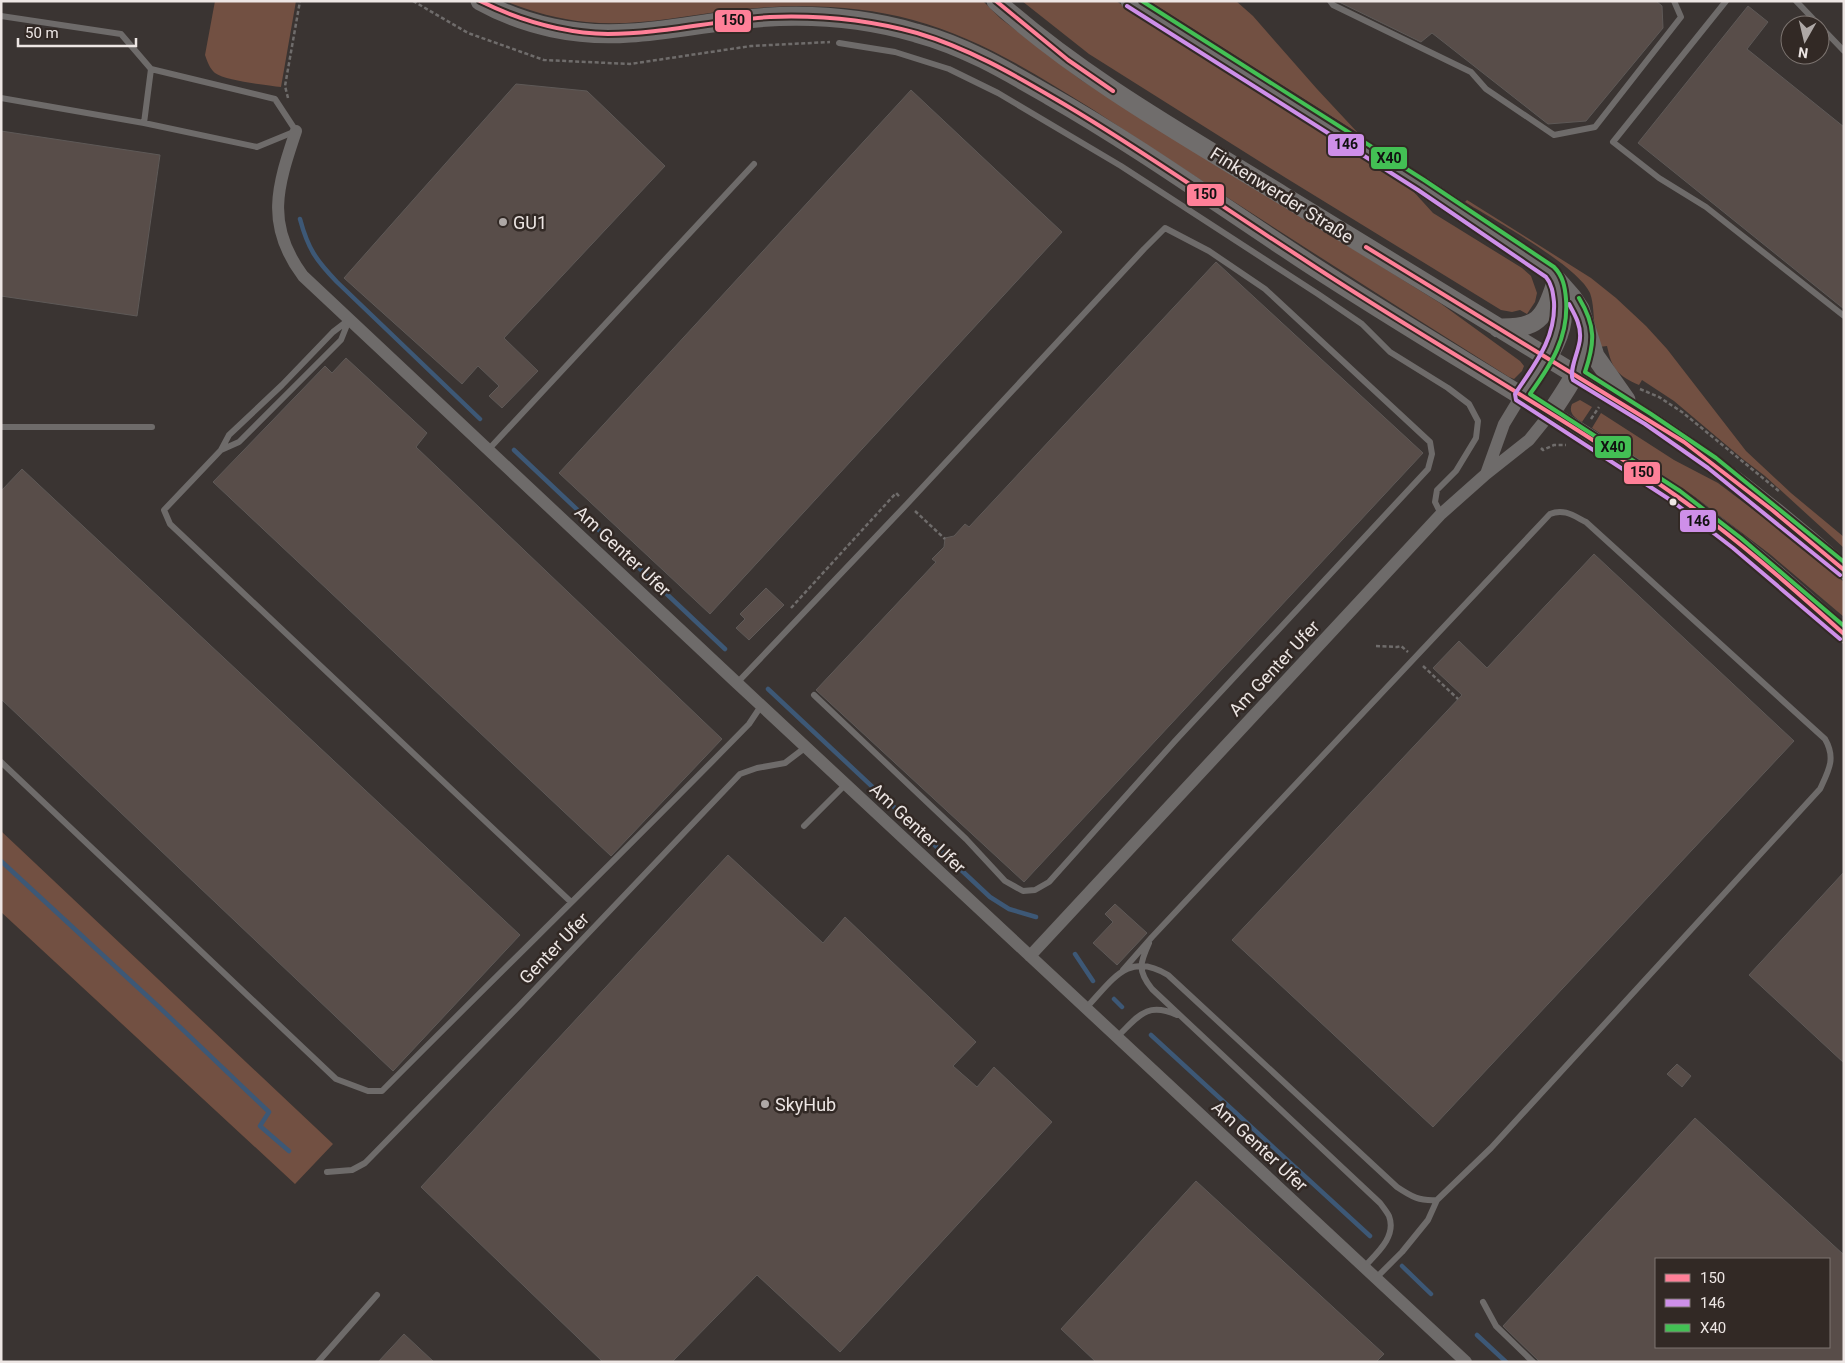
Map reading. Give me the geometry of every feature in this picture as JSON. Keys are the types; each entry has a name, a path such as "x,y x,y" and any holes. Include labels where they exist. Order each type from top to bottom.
{"main road":[{"path":"480,1 512,17 540,25 598,34 629,34 747,18 820,16 894,27 930,36 967,51 1096,123 1304,260 1550,414 1676,496 1737,543 1844,634"},
{"name":"Finkenwerder Straße","path":"996,1 1061,55 1103,84 1498,328 1633,409 1712,463 1844,570"},
{"path":"1130,1 1421,185 1540,265 1557,280 1580,310 1588,339 1599,363 1633,409"},
{"path":"1521,396 1547,357 1558,336 1562,323 1562,310 1557,280"},
{"path":"1498,328 1517,329 1533,323 1544,314 1557,280"},
{"path":"1550,414 1576,374 1584,356 1588,339"}],"street":[{"name":"Am Genter Ufer","path":"296,131 285,163 278,208 281,237 287,252 304,276 737,683 1466,1362"},
{"name":"Am Genter Ufer","path":"1486,474 1504,424 1521,396"},
{"name":"Am Genter Ufer","path":"1030,956 1441,514 1486,474 1529,440 1550,414"}],"lane":[{"path":"1330,1 1333,5 1471,72 1486,89 1554,135 1595,127 1681,17 1674,1"},
{"path":"1726,1 1613,142 1658,178 1706,206 1844,316"},
{"path":"1796,1 1809,15"},
{"path":"1,16 121,34 151,70 275,99 296,131 257,147 144,123 1,98"},
{"path":"1830,37 1844,50"},
{"path":"839,43 895,52 949,69 998,93 1121,166 1318,294 1362,324 1390,352 1448,388 1469,404 1478,421 1476,438 1456,471 1437,490 1436,502 1441,514"},
{"path":"144,123 151,70"},
{"path":"489,449 754,164"},
{"path":"737,683 1144,248 1165,228 1209,251 1265,290 1430,442 1432,454 1428,469 1175,741 1049,882 1035,890 1023,891 1005,882 966,839 814,695"},
{"path":"221,450 239,442 340,340 350,319"},
{"path":"350,319 333,332 282,385 229,434 221,450 164,510 170,524 571,902"},
{"path":"1,427 152,427"},
{"path":"1086,1008 1550,514 1556,511 1570,513 1586,522 1825,739 1830,748 1831,757 1829,769 1820,790 1491,1148 1438,1200 1428,1220 1402,1252 1376,1278"},
{"path":"1,762 336,1079 368,1091 382,1090 636,840 749,724 762,706"},
{"name":"Genter Ufer","path":"327,1172 352,1170 365,1163 520,1006 740,774 756,768 785,763 806,747"},
{"path":"804,826 846,784"},
{"path":"1152,937 1140,965 1146,981 1152,989 1380,1203 1389,1217 1390,1234 1386,1242 1364,1267"},
{"path":"1123,970 1140,965 1158,969 1168,975 1397,1188 1413,1197 1424,1200 1438,1200"},
{"path":"1117,1037 1144,1011 1154,1009 1166,1010 1183,1017"},
{"path":"318,1362 377,1294"},
{"path":"1483,1302 1496,1326 1533,1362"}],"path":[{"path":"290,104 286,86 300,1"},
{"path":"1581,434 1608,394"}],"shaded area":[{"path":"215,1 296,1 281,87 228,78 215,73 205,55"},
{"path":"505,1 983,1 1000,18 1081,80 1440,303 1520,361 1524,366 1514,379 1509,377 1071,96 983,46 937,27 890,14 819,6 771,7 724,11 655,21 603,23 554,17"},
{"path":"1022,1 1116,1 1272,98 1413,191 1433,213 1522,268 1531,276 1537,293 1535,302 1527,314 1520,310 1512,312 1501,310 1089,54"},
{"path":"1149,1 1236,1 1253,16 1358,133"},
{"path":"1467,200 1591,278 1616,298 1667,349 1746,451 1791,493 1844,537 1844,548 1765,476 1674,401 1642,380 1639,385 1625,378 1614,366 1607,346 1599,347 1595,333 1590,293 1582,282 1534,244 1465,202"},
{"path":"1580,400 1592,407 1582,422 1575,417 1571,410 1572,404"},
{"path":"1601,413 1674,460 1718,483 1792,539 1844,582 1844,617 1771,555 1695,497 1592,428"},
{"path":"1,831 333,1144 295,1184 1,912"}],"building":[{"path":"1337,1 1656,1 1662,6 1663,28 1586,121 1548,124 1432,33 1421,42"},
{"path":"1748,6 1768,22 1747,49 1844,127 1844,309 1638,143"},
{"name":"GU1","path":"516,84 587,91 665,166 504,338 538,371 502,408 489,396 499,386 478,366 462,384 344,278"},
{"path":"911,90 1062,232 710,614 559,473"},
{"path":"1,131 160,155 137,316 1,296"},
{"path":"1216,262 1423,453 1024,882 816,690 936,562 932,559 944,547 945,538 954,536 965,524 969,527"},
{"path":"346,358 427,433 416,447 722,739 611,856 213,482 325,366 332,373"},
{"path":"22,469 520,935 393,1071 1,699 1,491"},
{"path":"1594,554 1794,741 1433,1127 1232,940 1462,695 1433,668 1459,641 1487,668"},
{"path":"766,588 784,605 749,640 736,628 745,619 740,614"},
{"name":"SkyHub","path":"728,855 823,943 845,917 976,1042 953,1066 977,1087 994,1067 1052,1122 840,1352 757,1275 672,1362 603,1362 421,1187"},
{"path":"1844,872 1844,1063 1749,975"},
{"path":"1115,904 1147,933 1117,965 1093,943 1113,922 1105,914"},
{"path":"1677,1064 1691,1076 1682,1087 1667,1074"},
{"path":"1695,1118 1844,1255 1844,1362 1540,1362 1503,1326"},
{"path":"1196,1181 1384,1354 1376,1362 1096,1362 1061,1329"},
{"path":"404,1334 434,1362 378,1362"}],"waterway":[{"path":"300,219 306,238 318,260 337,282 480,419"},
{"path":"514,450 725,649"},
{"path":"768,689 990,897 1009,909 1036,917"},
{"path":"1,861 269,1112 260,1126 289,1151"},
{"path":"1075,954 1093,981"},
{"path":"1114,999 1122,1007"},
{"path":"1151,1035 1370,1236"},
{"path":"1402,1266 1431,1294"},
{"path":"1477,1335 1506,1362"}],"transit line":[{"name":"150","path":"480,1 542,25 608,34 648,32 770,17 844,19 917,33 954,46 990,62 1149,157 1393,317 1583,433 1675,495 1719,528 1844,634"},
{"name":"150","path":"996,1 1068,60 1113,91"},
{"name":"X40","path":"1142,1 1424,180 1554,267 1563,282 1565,290 1565,326 1557,350 1530,394 1680,491 1741,538 1844,626"},
{"name":"146","path":"1127,6 1418,190 1546,277 1553,292 1554,302 1551,328 1548,340 1515,394 1516,400 1672,501 1733,548 1840,639"},
{"name":"150","path":"1366,247 1684,442 1772,510 1844,570"},
{"name":"X40","path":"1579,298 1589,317 1592,335 1591,352 1585,372 1716,458 1844,562"},
{"name":"146","path":"1569,304 1580,329 1579,343 1572,371 1573,380 1645,424 1708,468 1840,575"}],"place":[{"name":"GU1","path":"503,222"},
{"name":"SkyHub","path":"765,1104"}]}
